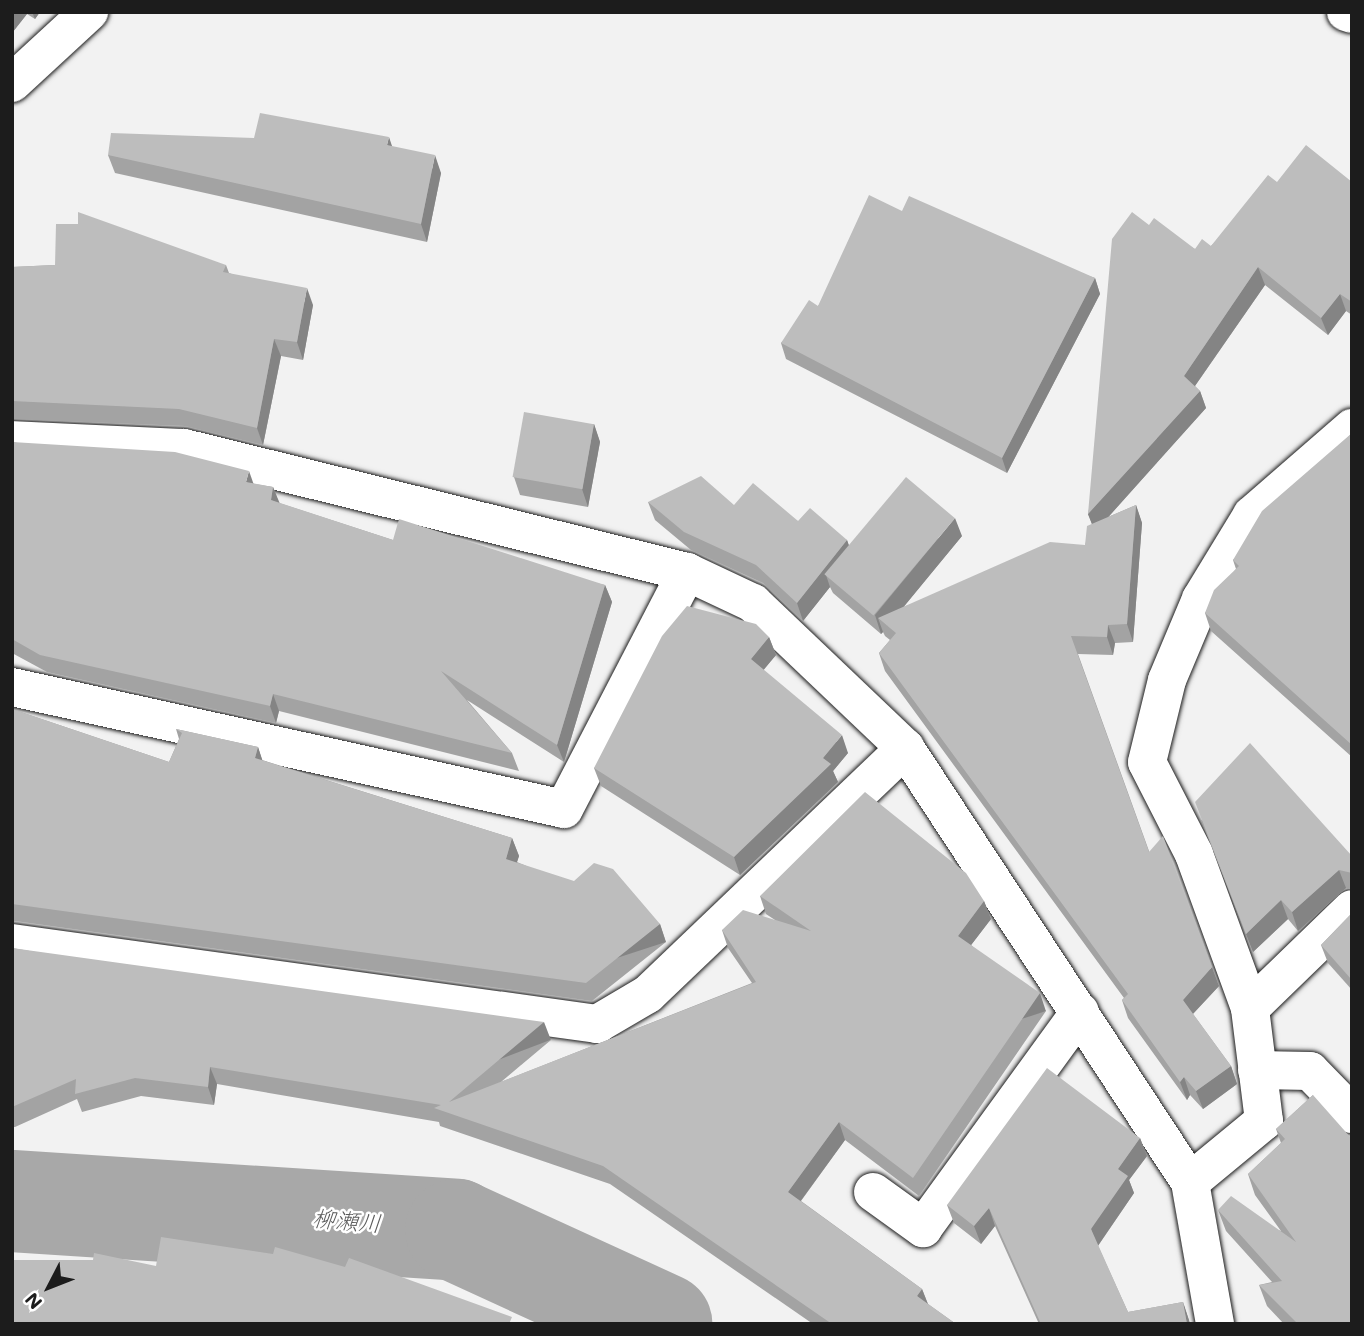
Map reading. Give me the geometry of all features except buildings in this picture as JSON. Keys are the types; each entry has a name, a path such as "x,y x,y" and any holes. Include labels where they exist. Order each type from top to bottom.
{"street":[{"path":"12,83 89,12"},
{"path":"1346,12 1352,14"},
{"path":"1190,1182 1264,1121 1250,1008 1194,854 1147,762 1167,680 1201,600 1252,515 1352,428"},
{"path":"12,440 184,448 687,572 753,603 905,748 1190,1182 1215,1324"},
{"path":"12,687 564,809 687,572"},
{"path":"12,943 597,1024 648,994 905,748"},
{"path":"1250,1008 1352,909"},
{"path":"873,1192 923,1228 1080,1012"},
{"path":"1257,1070 1310,1071 1352,1114"}],"waterway":[{"name":"柳瀬川","path":"12,1201 456,1230 661,1324"}]}
